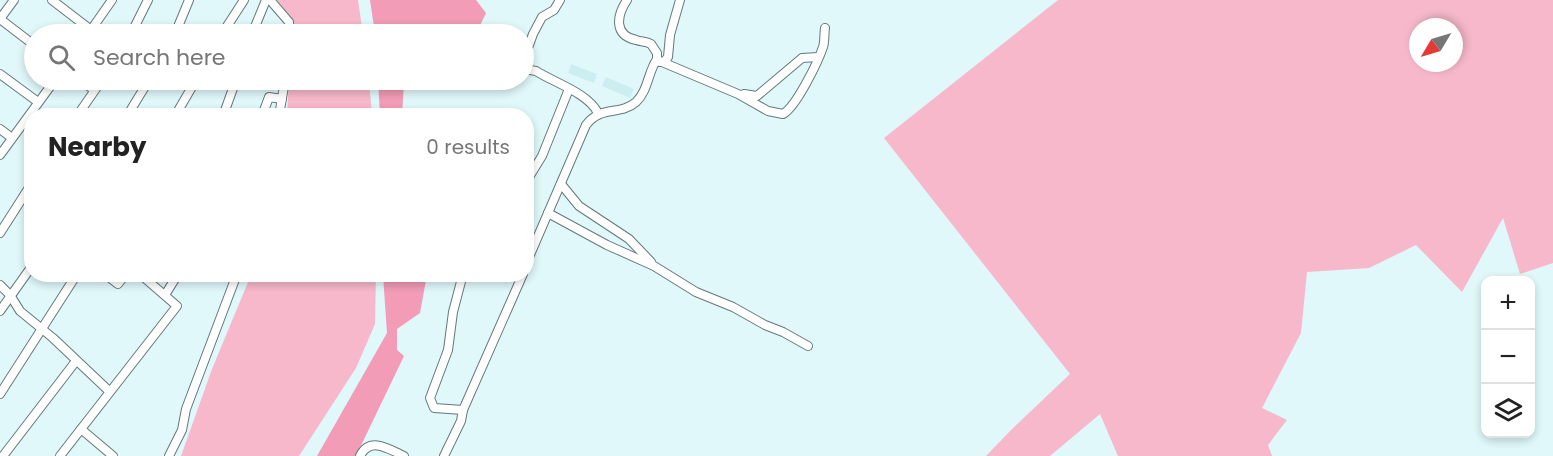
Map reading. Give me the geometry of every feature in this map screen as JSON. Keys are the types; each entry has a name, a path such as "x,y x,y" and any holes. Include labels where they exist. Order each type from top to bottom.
{"street":[{"path":"52,0 82,24"},
{"path":"97,24 112,0"},
{"path":"135,24 148,0"},
{"path":"179,24 189,0"},
{"path":"228,24 244,0"},
{"path":"257,24 268,0 289,24"},
{"path":"534,33 539,20 554,10 560,0"},
{"path":"534,245 586,125 598,114 625,108 635,102 643,92 658,62 653,46 645,41 629,38 619,27 620,10 627,0"},
{"path":"658,62 668,57 670,34 680,0"},
{"path":"10,1 0,19 24,37"},
{"path":"658,62 738,94 778,114 786,112 793,105 823,46 825,28"},
{"path":"738,94 757,96 802,58 818,57"},
{"path":"534,71 590,101 598,114"},
{"path":"1,77 38,102"},
{"path":"534,169 542,156 569,89"},
{"path":"34,108 47,90"},
{"path":"82,108 94,90"},
{"path":"131,108 143,90"},
{"path":"179,108 189,90"},
{"path":"226,108 232,90"},
{"path":"280,108 283,90"},
{"path":"265,108 269,97 282,99"},
{"path":"0,155 24,121"},
{"path":"0,129 12,138"},
{"path":"561,184 579,206 629,239 654,266"},
{"path":"0,233 24,196"},
{"path":"548,213 654,266 696,292 733,307 808,346"},
{"path":"0,310 24,277"},
{"path":"0,394 72,282"},
{"path":"60,456 177,306 150,282"},
{"path":"165,295 173,282"},
{"path":"169,456 182,430 186,409 234,282"},
{"path":"462,282 453,312 448,350 430,398 434,408 463,410"},
{"path":"444,456 519,282"},
{"path":"0,285 10,295 20,311 109,392"},
{"path":"3,456 76,361"},
{"path":"81,429 110,455"},
{"path":"360,456 365,448 372,444 387,452 404,456"}],"shaded area":[{"path":"272,0 358,0 362,24 292,24"},
{"path":"370,0 476,0 486,13 481,24 374,24"},
{"path":"1058,0 1553,0 1553,263 1520,274 1503,218 1462,292 1416,245 1369,268 1307,272 1301,333 1262,408 1287,420 1268,445 1272,456 1118,456 1100,414 1050,456 986,456 1070,374 884,138"},
{"path":"571,64 597,74 594,83 568,73"},
{"path":"606,77 634,89 630,98 602,86"},
{"path":"288,90 370,90 371,108 287,108"},
{"path":"379,90 404,90 402,108 380,108"},
{"path":"248,282 376,282 375,324 356,368 299,456 181,456 212,369"},
{"path":"383,282 426,282 420,313 397,329 397,350 404,356 356,456 317,456 387,333"}]}
